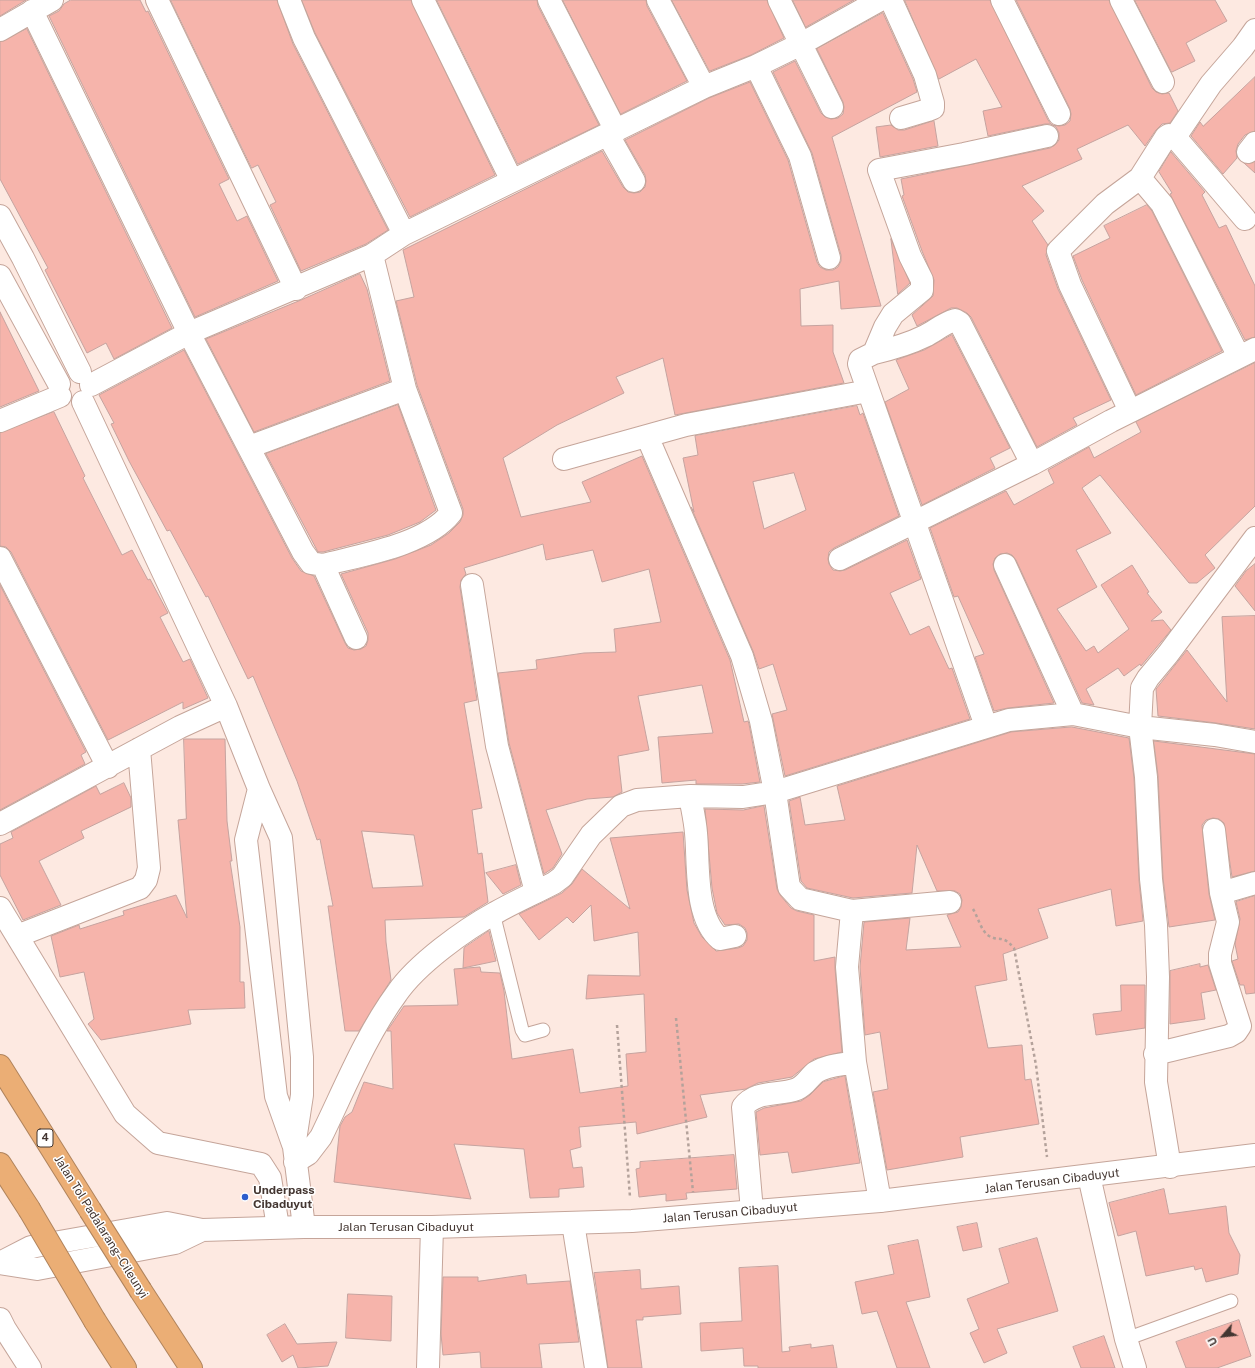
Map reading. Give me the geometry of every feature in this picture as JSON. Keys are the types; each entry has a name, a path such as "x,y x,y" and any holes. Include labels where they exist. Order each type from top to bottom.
{"highway":[{"name":"Jalan Tol Padalarang–Cileunyi","path":"0,1066 191,1368"},
{"path":"0,1164 29,1209 125,1368"}],"street":[{"path":"0,30 52,0"},
{"path":"157,0 296,289"},
{"path":"289,0 304,38 404,234"},
{"path":"423,0 512,181"},
{"path":"549,0 634,181"},
{"path":"658,0 704,87"},
{"path":"779,0 832,107"},
{"path":"0,276 63,400 73,404 85,387 189,333 372,256 404,234 704,87 756,66 801,44 880,0"},
{"path":"891,0 925,75 933,103 933,108 901,118"},
{"path":"1002,0 1059,114"},
{"path":"1121,0 1163,82"},
{"path":"32,11 189,333 303,552 311,563 323,565 409,542 444,521 450,513 406,389 372,256"},
{"path":"1175,137 1211,84 1249,55 1255,30"},
{"path":"756,66 800,156 829,258"},
{"path":"874,353 885,327 893,314 922,290 922,280 910,256 879,170 1047,136"},
{"path":"1130,411 1070,285 1058,251 1105,204 1140,178 1166,137 1175,137 1245,219"},
{"path":"840,559 1032,464 1130,411 1247,353 1162,204 1140,178"},
{"path":"0,216 23,258 85,387 226,706 259,789 281,838 302,1057 302,1095 295,1154"},
{"path":"0,268 23,258"},
{"path":"986,726 868,391 859,364 860,360 874,353 910,343 925,336 949,321 955,320 960,323 1032,464"},
{"path":"0,421 59,390 64,375 69,373 85,387"},
{"path":"249,447 406,389"},
{"path":"564,460 686,425 868,391"},
{"path":"647,436 742,656 761,721 775,792 789,887 800,899 852,911 950,902"},
{"path":"1170,1167 1156,1082 1155,1054 1158,977 1146,777 1140,727 1142,688 1148,678 1168,654 1255,538"},
{"path":"0,558 108,767"},
{"path":"323,565 356,638"},
{"path":"1005,565 1073,714"},
{"path":"472,585 497,746 536,892"},
{"path":"0,824 180,727 226,706"},
{"path":"295,1154 308,1154 321,1137 380,1019 398,992 422,965 458,937 493,913 536,892 562,877 591,835 621,806 637,800 690,796 743,797 775,792 986,726 1029,717 1073,714 1140,727 1216,735 1255,742"},
{"path":"17,936 140,888 146,880 149,868 139,749"},
{"path":"259,789 246,840 276,1096 295,1154 304,1226"},
{"path":"690,796 696,830 700,897 712,932 720,939 735,936"},
{"path":"1155,1054 1229,1036 1236,1032 1240,1026 1220,963 1220,954 1228,922 1221,894 1214,830"},
{"path":"1221,894 1255,883"},
{"path":"0,908 125,1114 158,1143 261,1164 270,1178 278,1227"},
{"path":"852,911 847,967 855,1062 880,1201"},
{"path":"752,1211 743,1108 749,1100 754,1098 798,1088 814,1073 822,1068 855,1062"},
{"name":"Jalan Terusan Cibaduyut","path":"0,1263 37,1269 174,1243 202,1230 304,1226 432,1227 573,1224 632,1221 880,1201 1050,1182 1255,1155"},
{"path":"1088,1176 1126,1339 1135,1368"},
{"path":"573,1224 596,1368"},
{"path":"428,1368 432,1227"},
{"path":"0,1319 30,1368"}],"lane":[{"path":"493,913 522,1030 525,1035 543,1030"},
{"path":"1126,1339 1231,1301"}],"path":[{"path":"950,902 970,905 984,931 990,937 1008,941 1014,948 1036,1065 1050,1182"},
{"path":"676,1018 695,1216"},
{"path":"617,1025 632,1221"}],"building":[{"path":"0,0 26,0 0,16"},
{"path":"71,0 140,0 146,12 148,11 229,179 219,184 237,221 247,216 278,281 195,317 49,16 59,11 64,4"},
{"path":"171,0 277,0 293,44 388,230 366,244 301,271 270,205 276,202 258,165 252,168"},
{"path":"302,0 411,0 495,175 410,217 315,33"},
{"path":"437,0 537,0 538,6 599,125 518,164"},
{"path":"563,0 646,0 647,6 687,81 621,114"},
{"path":"672,0 767,0 784,38 751,55 710,71"},
{"path":"793,0 854,0 806,27"},
{"path":"905,0 990,0 1051,124 988,136 983,111 1002,107 976,59 939,79"},
{"path":"1016,0 1109,0 1152,88 1156,92 1162,94 1169,93 1178,111 1170,123 1162,124 1156,130 1145,146 1128,125 1077,149 1082,159 1022,186 1044,211 1032,221 1048,245 1046,255 1058,289 1111,400 1073,418 1077,425 1037,447 971,317 967,313 957,308 951,308 917,326 912,315 933,296 934,280 902,196 904,195 901,179 1050,148 1059,140 1059,133 1053,125 1065,125 1070,121 1070,109"},
{"path":"1135,0 1215,0 1227,21 1186,43 1195,61 1172,72"},
{"path":"883,13 913,79 917,92 832,137 881,306 841,309 839,281 800,289 801,326 833,325 833,352 844,383 675,415 663,358 616,377 624,393 557,425 503,458 521,517 591,502 582,482 642,456 730,660 744,722 748,721 749,724 760,782 742,784 696,784 696,780 662,783 658,737 713,733 702,685 638,696 649,750 618,756 622,792 613,797 587,799 546,810 562,854 553,868 544,874 509,743 498,673 537,669 536,660 584,653 616,652 614,629 661,622 649,569 602,582 593,550 546,560 543,544 464,568 466,574 461,580 460,587 477,700 464,703 482,808 472,810 478,854 482,853 488,902 464,917 385,920 391,980 359,1031 345,1031 328,906 333,906 320,839 317,840 297,781 253,676 248,679 208,596 206,597 170,530 167,531 129,461 111,424 114,423 99,395 184,350 292,558 301,571 314,576 348,648 354,650 361,649 366,646 368,633 341,574 395,559 431,545 449,533 460,522 463,515 463,509 417,385 396,301 414,297 403,250 602,151 623,187 628,192 640,192 645,187 645,175 625,140 709,98 750,82 788,160 817,262 820,267 826,270 833,270 838,267 841,261 841,255 812,153 773,72 795,61 821,113 825,117 831,119 838,118 843,114 843,102 817,49","holes":["362,831 414,835 423,886 373,888"]},
{"path":"27,29 172,328 114,359 106,343 87,353 45,270 48,268 0,179 0,42"},
{"path":"1255,77 1255,131 1245,135 1238,144 1236,151 1237,158 1223,174 1191,136 1200,122 1203,126"},
{"path":"934,121 938,146 880,157 876,127 891,125 898,130 904,130"},
{"path":"1171,152 1205,192 1202,195 1219,228 1226,225 1255,286 1255,337 1245,340 1170,194 1172,193 1159,172"},
{"path":"1255,162 1255,173 1244,163"},
{"path":"1147,205 1152,211 1222,351 1136,395 1082,280 1073,256 1110,238 1104,226"},
{"path":"891,239 910,283 898,294"},
{"path":"360,274 367,289 390,381 254,432 206,339"},
{"path":"0,312 39,391 0,407"},
{"path":"952,335 1010,448 990,458 995,468 922,505 885,402 909,389 896,360 924,350"},
{"path":"1255,363 1255,506 1205,555 1215,568 1197,583 1189,583 1100,475 1082,488 1111,533 1076,550 1097,587 1057,609 1086,651 1094,646 1098,653 1129,629 1101,585 1132,565 1149,592 1147,593 1162,612 1151,621 1163,620 1171,630 1141,666 1140,664 1124,676 1118,668 1086,689 1094,705 1082,703 1016,560 1012,555 1007,553 1000,554 995,558 993,564 994,570 1054,703 994,711 975,657 984,654 958,596 954,597 930,528 1006,491 1014,505 1054,483 1048,470 1089,447 1094,458 1141,432 1136,422"},
{"path":"398,405 436,510 420,522 388,535 318,552 266,454"},
{"path":"857,406 860,415 863,413 899,516 834,548 829,552 829,564 833,570 845,570 907,540 921,579 890,593 910,635 929,626 949,669 952,668 970,719 785,776 772,714 787,710 773,664 759,669 753,651 691,507 694,512 683,458 698,455 695,436","holes":["794,473 806,510 764,529 753,482"]},
{"path":"54,412 85,476 83,478 122,555 132,550 148,580 150,579 168,613 160,617 183,662 190,659 208,698 183,709 183,702 108,740 11,552 6,547 0,546 0,433"},
{"path":"1255,564 1255,611 1235,586 1246,571"},
{"path":"0,585 86,752 81,755 85,764 0,810"},
{"path":"1255,616 1255,729 1158,716 1156,689 1187,650 1227,702 1222,617"},
{"path":"1072,727 1129,738 1134,778 1139,880 1143,921 1116,926 1111,889 1038,909 1048,938 1003,954 1007,980 975,986 988,1048 1022,1045 1025,1080 1031,1079 1039,1124 960,1137 963,1157 887,1170 873,1092 888,1089 880,1032 865,1035 860,967 864,922 910,918 906,950 961,947 947,915 958,912 961,907 962,900 960,894 955,891 937,891 917,845 912,893 853,898 807,888 801,881 789,801 800,797 805,825 845,820 837,786 1011,732"},
{"path":"184,739 225,739 227,821 232,861 230,861 240,927 240,982 244,982 245,1008 188,1010 191,1024 101,1040 88,1024 94,1019 84,972 60,977 51,936 79,925 80,929 124,915 123,911 176,895 187,918 178,820 186,819"},
{"path":"1154,741 1255,754 1255,871 1232,877 1224,823 1219,819 1213,818 1206,820 1202,825 1209,894 1215,920 1169,927 1163,878 1158,776"},
{"path":"124,783 131,798 131,807 81,831 84,838 39,861 61,905 23,920 0,875 0,844 13,838 11,832 96,786 100,794"},
{"path":"764,806 777,889 791,908 814,915 814,961 835,957 842,1052 814,1059 792,1077 758,1083 746,1089 700,1095 707,1117 637,1134 636,1122 579,1127 581,1147 570,1150 573,1168 582,1167 584,1187 559,1189 559,1197 530,1198 524,1149 454,1144 471,1199 334,1182 340,1126 345,1117 352,1112 364,1082 393,1089 391,1031 387,1031 404,1006 458,1005 454,969 480,967 481,972 500,973 504,991 512,1059 573,1049 580,1093 628,1086 626,1054 646,1052 644,994 586,999 588,975 640,976 638,932 594,941 591,905 573,923 567,917 539,940 519,914 562,893 572,884 582,869 630,909 610,838 683,832 687,890 694,923 702,937 716,951 743,946 747,940 745,928 739,924 725,925 717,913 712,888 705,809 743,810"},
{"path":"516,865 521,885 503,894 486,873"},
{"path":"1255,896 1255,993 1246,994 1244,985 1240,985 1232,961 1238,959 1235,944 1240,919 1236,902"},
{"path":"489,931 496,961 463,968 464,948"},
{"path":"1200,964 1200,967 1208,965 1216,990 1201,993 1205,1019 1170,1024 1170,971"},
{"path":"1121,985 1145,985 1145,1028 1096,1035 1093,1014 1121,1011"},
{"path":"845,1076 860,1163 792,1173 788,1152 760,1155 756,1112 764,1108 801,1101 810,1095 823,1082"},
{"path":"734,1155 737,1189 686,1193 687,1199 666,1201 666,1194 639,1197 636,1169 640,1168 640,1162"},
{"path":"1164,1189 1169,1214 1226,1206 1229,1233 1240,1255 1238,1274 1206,1282 1202,1268 1195,1270 1194,1266 1146,1276 1136,1231 1118,1236 1109,1203"},
{"path":"977,1223 982,1247 963,1251 957,1227"},
{"path":"1037,1238 1058,1311 997,1329 1007,1353 984,1363 970,1333 979,1329 967,1299 1009,1283 999,1249"},
{"path":"918,1240 930,1297 906,1302 930,1368 897,1368 877,1311 862,1314 855,1282 894,1274 888,1246"},
{"path":"778,1266 782,1352 790,1351 789,1347 811,1344 811,1348 833,1345 837,1368 758,1368 758,1366 744,1366 743,1348 701,1351 700,1323 742,1321 739,1268"},
{"path":"640,1270 641,1289 679,1286 681,1314 643,1317 643,1320 636,1320 642,1368 608,1368 594,1273"},
{"path":"526,1275 527,1284 570,1281 579,1342 539,1344 542,1368 481,1368 480,1352 443,1355 441,1334 443,1277 478,1277 478,1281"},
{"path":"348,1294 392,1296 391,1341 346,1338"},
{"path":"1239,1320 1251,1356 1217,1368 1186,1368 1176,1342"},
{"path":"285,1324 297,1344 337,1342 328,1366 298,1368 293,1355 282,1362 267,1335"},
{"path":"1104,1336 1115,1368 1081,1368 1073,1347"}],"place":[{"name":"Underpass Cibaduyut","path":"245,1197"}]}
